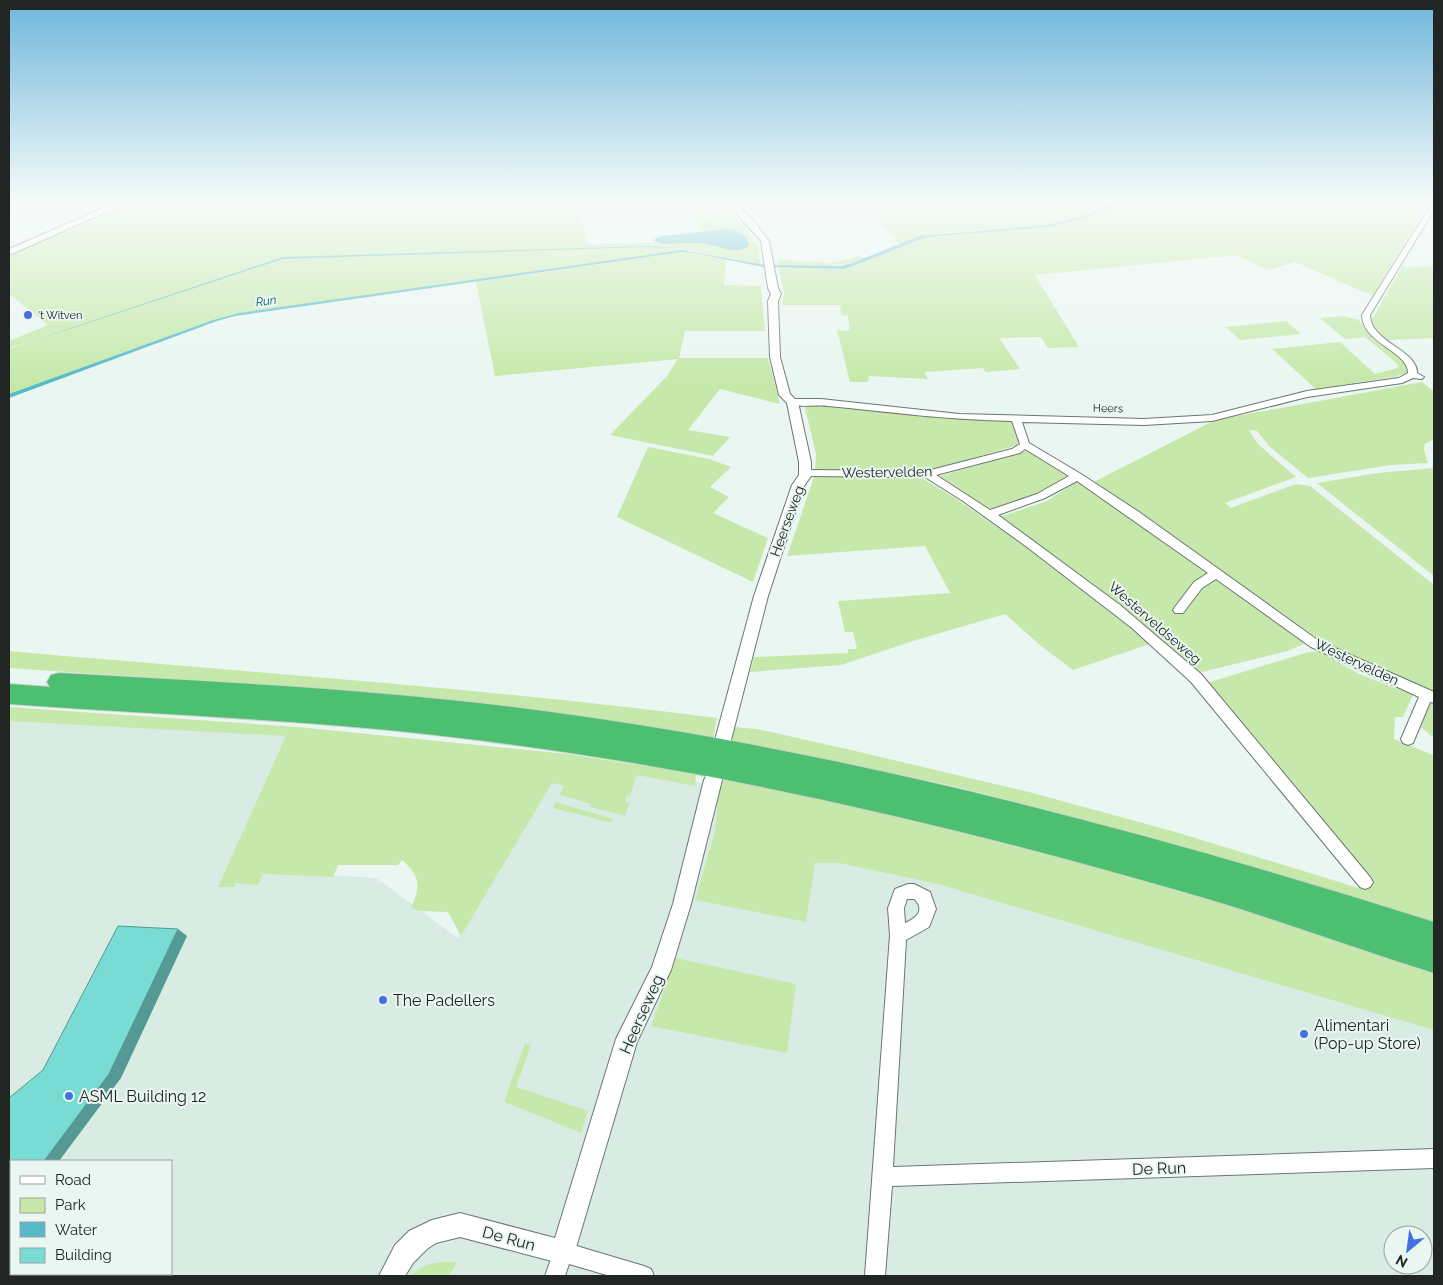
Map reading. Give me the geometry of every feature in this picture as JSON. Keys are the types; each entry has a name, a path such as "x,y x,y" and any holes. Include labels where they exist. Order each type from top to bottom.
{"highway":[{"path":"9,678 424,708 590,728 693,745 862,778 1039,819 1282,887 1434,937"},
{"path":"9,694 416,723 572,743 689,762 849,794 1039,839 1282,908 1434,958"}],"street":[{"name":"Heerseweg","path":"723,740 761,596 798,485 805,473 805,462 792,402 785,395 774,357 773,295 770,260"},
{"name":"Heers","path":"792,402 821,402 959,417 1144,422 1212,418 1307,394 1402,380 1415,376 1410,363 1368,327 1366,316 1400,260"},
{"path":"1016,419 1025,445"},
{"name":"Westervelden","path":"805,473 927,474 1016,451 1025,445 1076,476 1315,644 1430,697 1408,739"},
{"name":"Westerveldseweg","path":"927,474 989,514 1087,585 1167,649 1196,678 1365,882"},
{"path":"989,514 1041,496 1076,476"},
{"path":"1179,610 1198,584 1216,573"},
{"name":"Heerseweg","path":"555,1276 627,1039 661,970 698,843 713,780"},
{"path":"875,1276 898,936"},
{"name":"De Run","path":"883,1177 1434,1159"},
{"name":"De Run","path":"391,1276 404,1254 418,1240 432,1232 460,1225 644,1276"}],"shaded area":[{"path":"9,714 292,732 229,869 376,878 458,938 558,758 688,779 1434,1010 1434,1276 9,1276"}],"green space":[{"path":"9,260 617,260 239,313 213,320 9,394 9,349 57,333 9,348 9,341 48,325 9,294"},
{"path":"627,260 726,260 724,285 761,286 765,331 685,331 679,358 768,358 780,404 720,389 688,430 730,437 713,456 610,435 667,376 678,359 495,376 476,282"},
{"path":"740,260 759,260 761,264"},
{"path":"782,260 834,263 844,260 862,260 823,266 779,265 777,262"},
{"path":"868,260 1188,260 1035,275 1079,347 1048,348 1041,337 999,338 1020,369 986,372 983,368 924,372 928,379 869,376 868,382 850,382 837,330 850,331 848,316 841,315 840,305 782,305 784,293 779,268 845,269"},
{"path":"1248,260 1394,260 1373,296 1295,262 1268,270"},
{"path":"1434,266 1434,338 1387,340 1376,331 1371,321 1402,267"},
{"path":"1344,316 1359,320 1366,331 1410,367 1408,373 1316,389 1272,349 1340,342 1375,374 1397,368 1398,365 1394,361 1365,337 1345,339 1320,318"},
{"path":"1286,321 1301,334 1240,340 1226,327"},
{"path":"1422,382 1434,392 1434,439 1425,444 1424,450 1428,463 1391,465 1308,478 1269,446 1257,431 1249,430 1258,444 1296,477 1225,503 1231,508 1296,484 1310,486 1434,585 1434,695 1354,659 1323,642 1092,483 1215,420"},
{"path":"804,404 1011,422 1014,425 1019,440 1017,445 935,469 815,470 816,454"},
{"path":"648,447 709,459 731,467 710,487 729,497 713,513 768,538 753,582 617,517"},
{"path":"1025,451 1035,453 1069,475 1035,496 988,509 940,476"},
{"path":"1434,468 1434,576 1317,483 1378,473"},
{"path":"814,477 920,477 955,498 1061,571 1134,626 1150,644 1073,670 1041,646 1005,614 913,641 841,665 750,672 754,657 848,653 848,649 857,649 853,632 845,632 838,601 950,593 925,546 787,556"},
{"path":"1078,481 1306,641 1304,644 1287,651 1198,673 1108,596 997,518 1047,501"},
{"path":"9,651 452,689 717,718 713,739 603,719 359,692 9,668"},
{"path":"1319,651 1359,674 1413,695 1403,717 1395,717 1394,739 1433,755 1434,738 1434,923 1208,855 950,785 729,742 733,727 757,729 851,750 1029,792 1172,831 1359,888 1370,883 1207,683 1305,653"},
{"path":"1430,703 1434,705 1434,738 1421,727"},
{"path":"9,707 299,727 568,754 696,774 695,786 637,775 630,796 627,795 625,802 630,803 625,816 590,807 591,804 560,795 564,786 552,783 461,936 448,912 419,911 411,908 416,894 417,882 412,871 402,860 398,865 338,865 333,877 263,874 258,885 236,883 234,887 218,887 286,736 9,721"},
{"path":"720,780 745,783 884,812 1121,873 1247,911 1434,973 1434,1030 938,884 839,863 815,863 806,922 695,900 715,831"},
{"path":"556,802 613,819 612,823 553,808"},
{"path":"676,958 796,984 787,1053 651,1026"},
{"path":"525,1043 531,1045 516,1087 588,1111 581,1133 504,1102"},
{"path":"445,1262 457,1262 449,1276 412,1276 422,1267"}],"water":[{"path":"274,260 280,260 9,349"},
{"path":"612,260 626,260 235,316 9,398 9,394 213,320 239,313"},
{"path":"728,260 766,265 841,266 860,260 868,260 845,269 763,267"}],"building":[{"name":"ASML Building 12","path":"118,926 178,929 109,1074 45,1160 10,1160 9,1208 9,1098 43,1070"}],"place":[{"name":"'t Witven","path":"28,315"},
{"name":"The Padellers","path":"383,1000"},
{"name":"Alimentari (Pop-up Store)","path":"1304,1034"},
{"name":"ASML Building 12","path":"69,1096"}],"water label":[{"name":"Run","path":"266,301"}]}
